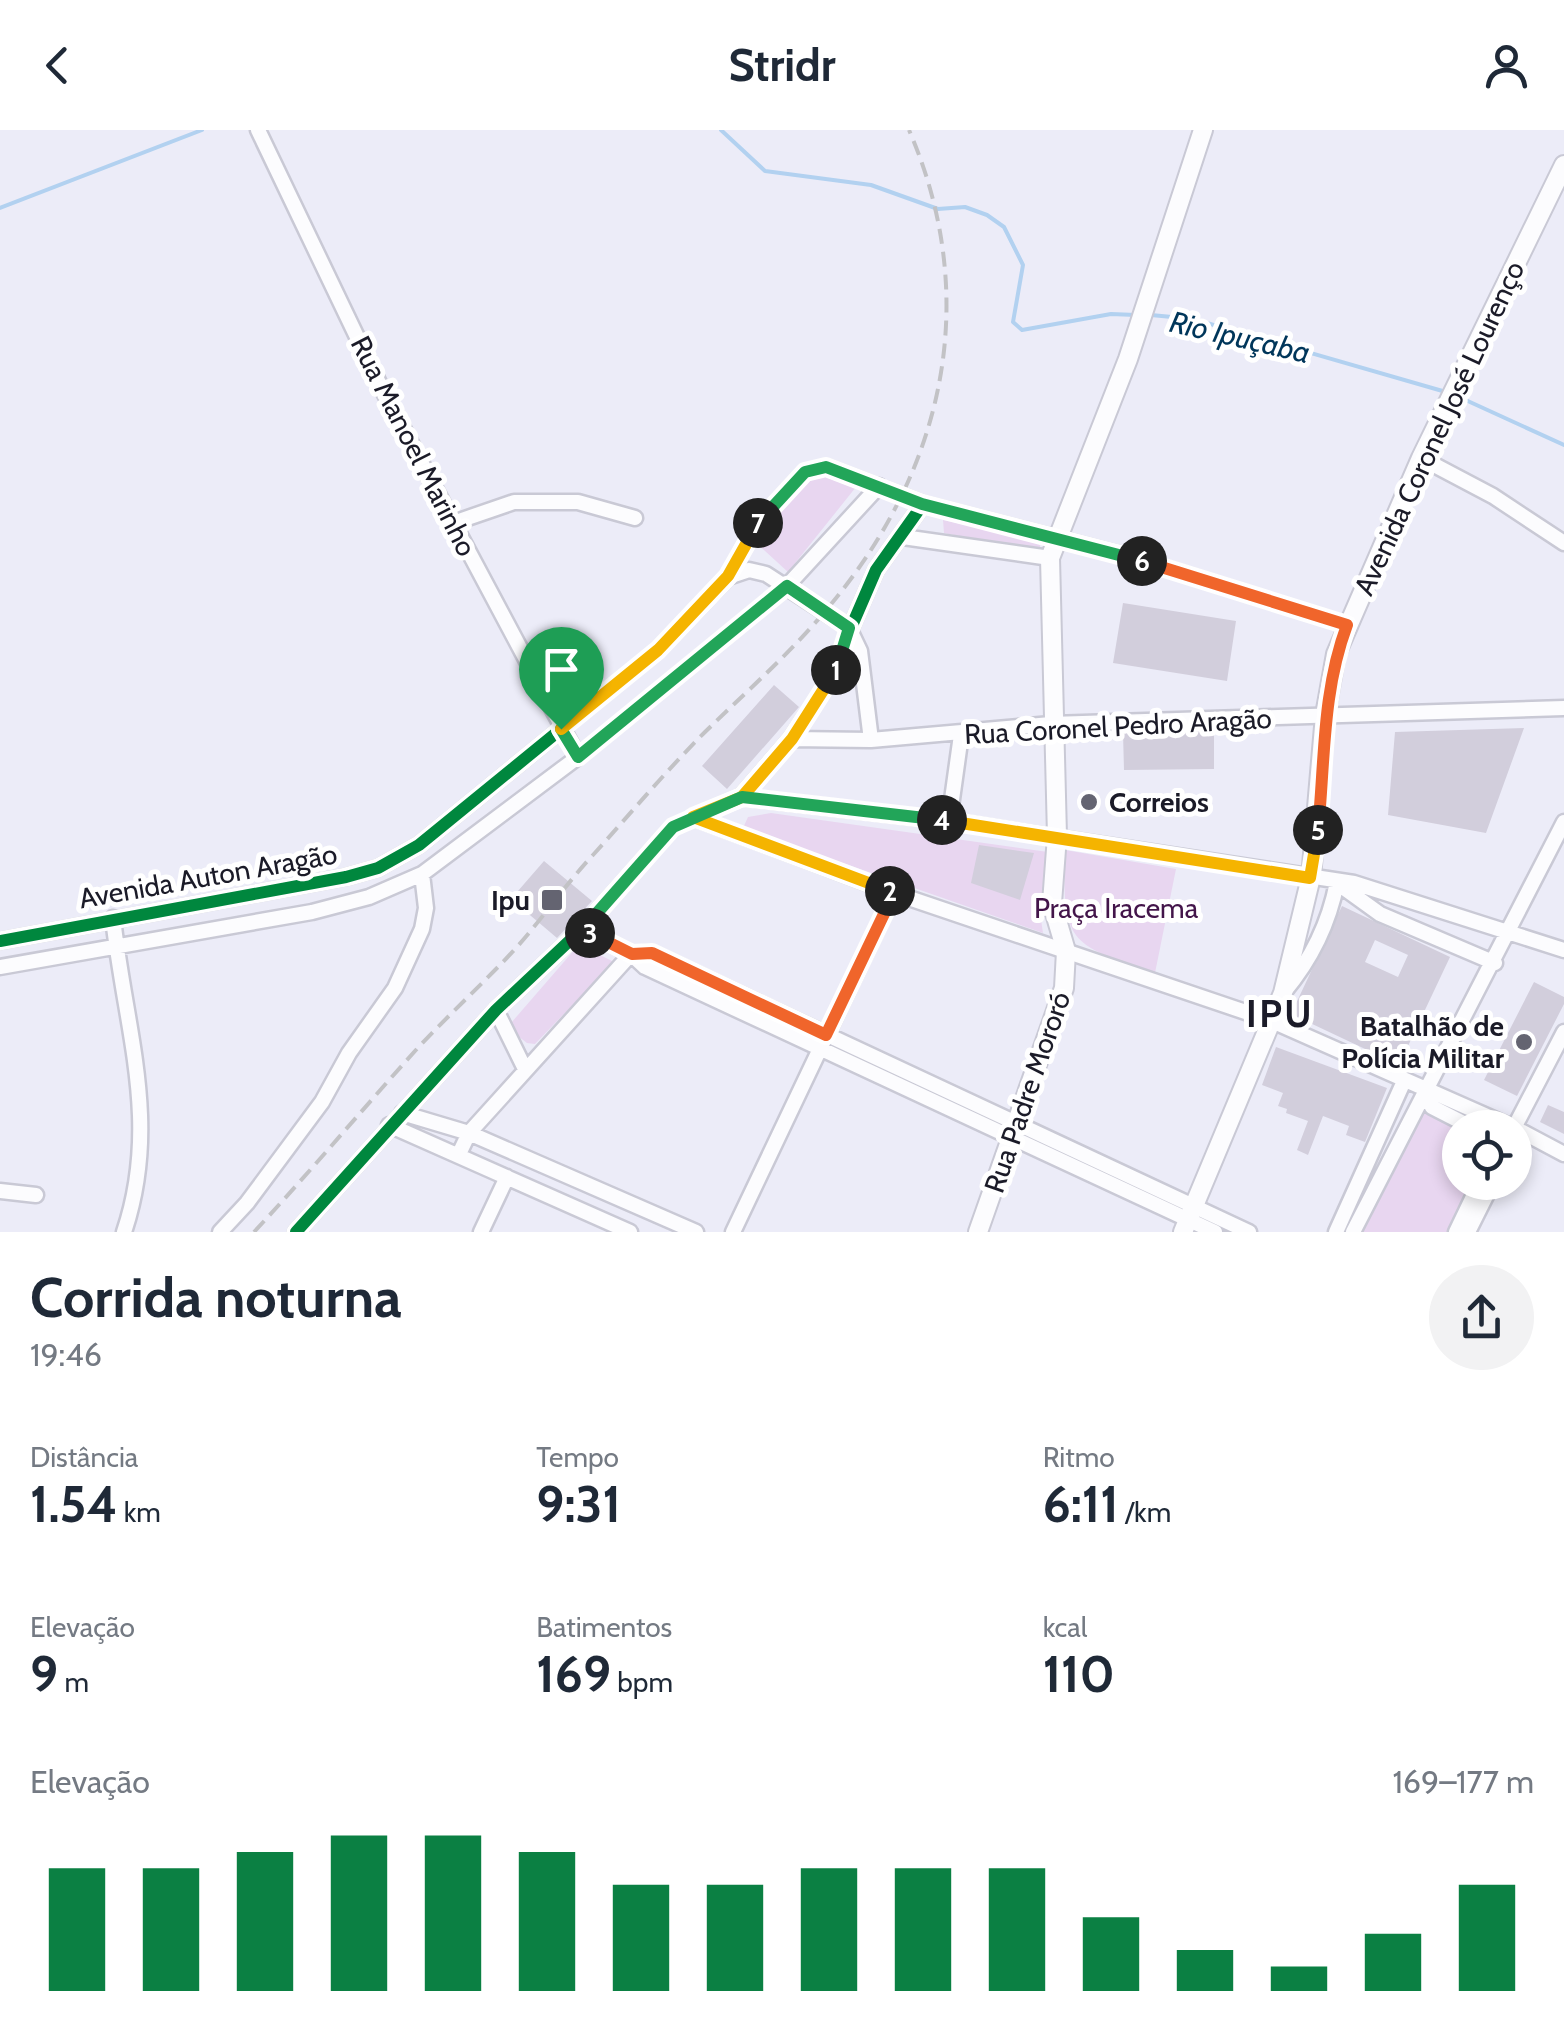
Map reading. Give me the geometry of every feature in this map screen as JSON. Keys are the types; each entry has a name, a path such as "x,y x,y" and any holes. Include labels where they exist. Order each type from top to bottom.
{"main road":[{"path":"1066,951 1052,902 1057,836 1050,724 1050,558 1128,359 1203,130"},
{"name":"Avenida Coronel José Lourenço","path":"1188,1220 1283,992 1310,878 1325,715 1336,654 1421,458 1564,165"},
{"name":"Rua Padre Mororó","path":"978,1232 1064,988 1066,951"}],"street":[{"name":"Rua Manoel Marinho","path":"261,136 380,385 578,757"},
{"path":"1421,458 1564,543"},
{"name":"Avenida Auton Aragão","path":"0,940 346,877 378,868 419,845 658,650 728,576 756,526 805,472 826,467 922,504 1057,537 1347,625"},
{"name":"Avenida Auton Aragão","path":"0,967 312,912 369,897 422,874 578,757 787,586 879,486"},
{"path":"453,523 514,502 578,502 635,518"},
{"path":"296,1232 496,1010 582,930 673,827 742,797 792,739 840,661 849,628 876,570 922,504"},
{"path":"902,537 1050,558"},
{"path":"728,576 749,570 787,586 849,628 860,651 871,740"},
{"name":"Rua Coronel Pedro Aragão","path":"792,739 961,735 1050,724 1564,708"},
{"path":"949,820 961,735"},
{"path":"742,797 949,820 1354,882 1564,950"},
{"path":"693,817 894,893 1272,1022 1472,1110"},
{"path":"1354,1232 1423,1089 1495,963 1564,822"},
{"path":"220,1232 248,1204 322,1102 349,1053 395,988 422,929 426,908 422,874"},
{"path":"1337,882 1380,914 1495,963"},
{"name":"Avenida Coronel José Lourenço","path":"1283,992 1306,965 1332,911 1337,882"},
{"path":"733,1232 894,893"},
{"path":"113,918 136,1060 142,1145 139,1187 124,1232"},
{"path":"582,930 632,954 652,953 1215,1232"},
{"path":"459,1154 469,1134 525,1069 632,954"},
{"path":"496,1010 525,1069"},
{"path":"1523,1110 1564,1032"},
{"path":"1336,1232 1404,1082"},
{"path":"1423,1089 1432,1107 1442,1112"},
{"path":"402,1112 469,1134 696,1232"},
{"path":"389,1125 630,1232"},
{"path":"1532,1137 1564,1154"},
{"path":"481,1232 507,1177"},
{"path":"0,1191 36,1195"},
{"path":"1456,1232 1471,1200"},
{"path":"1468,1232 1483,1200"},
{"path":"1188,1220 1249,1232"}],"green space":[{"path":"823,474 856,487 788,572 755,542 802,484"},
{"path":"943,520 1040,541 1040,547 1032,551 944,533"},
{"path":"771,813 1048,852 1040,913 1043,933 743,828 748,817"},
{"name":"Praça Iracema","path":"1065,850 1176,869 1155,973 1104,955 1077,936 1069,923 1066,905"},
{"path":"576,948 586,948 614,962 535,1044 527,1043 510,1030 511,1023"},
{"path":"1432,1112 1442,1118 1442,1200 1468,1200 1452,1232 1359,1232 1416,1115"}],"building":[{"path":"1123,603 1236,621 1227,681 1113,663"},
{"path":"774,685 799,707 727,789 702,766"},
{"path":"1524,728 1486,833 1388,815 1395,732"},
{"path":"1214,730 1214,769 1124,770 1123,732"},
{"path":"979,845 1034,853 1020,900 971,883"},
{"name":"Ipu","path":"544,861 592,901 557,938 511,899"},
{"path":"1342,906 1450,957 1399,1065 1291,1014","holes":["1375,940 1408,955 1398,977 1365,962"]},
{"name":"Batalhão de Polícia Militar","path":"1534,982 1564,997 1564,1004 1517,1096 1484,1080"},
{"path":"1276,1047 1387,1088 1365,1142 1346,1135 1349,1126 1323,1116 1308,1155 1297,1150 1308,1121 1286,1113 1287,1109 1278,1106 1283,1093 1262,1085"},
{"path":"1548,1105 1564,1112 1564,1134 1540,1122"}],"waterway":[{"name":"Rio Ipuçaba","path":"0,208 202,130"},
{"name":"Rio Ipuçaba","path":"721,130 765,171 871,185 938,209 965,207 987,215 1004,227 1023,265 1013,322 1022,330 1111,314 1136,315"},
{"name":"Rio Ipuçaba","path":"1151,315 1193,319 1446,392"},
{"name":"Rio Ipuçaba","path":"1459,397 1564,445"}],"railway":[{"path":"254,1232 415,1051 516,948 676,762 817,620 871,550 902,494 925,436 940,377 946,316 943,255 931,192 909,130"}],"cycle path":[{"path":"0,941 346,877 378,868 419,845 658,650 728,577 755,526 805,472 826,467 923,504 1133,558 1347,625"},
{"path":"296,1232 496,1010 582,929 673,827 741,797 791,739 825,688 876,570 923,504"}],"place":[{"name":"Correios","path":"1089,802"},
{"name":"Ipu","path":"552,900"},
{"name":"Batalhão de Polícia Militar","path":"1524,1042"}],"district":[{"name":"IPU","path":"1280,1013"}],"route":[{"path":"561,729 578,757 787,586 849,628 840,661 792,739 742,797 693,817 894,893 826,1035 652,953 632,954 582,930 673,827 693,817 742,797 949,820 1310,878 1318,826 1325,715 1336,654 1347,625 1132,558 922,504 826,467 805,472 756,526 728,576 658,650 561,729"}]}
